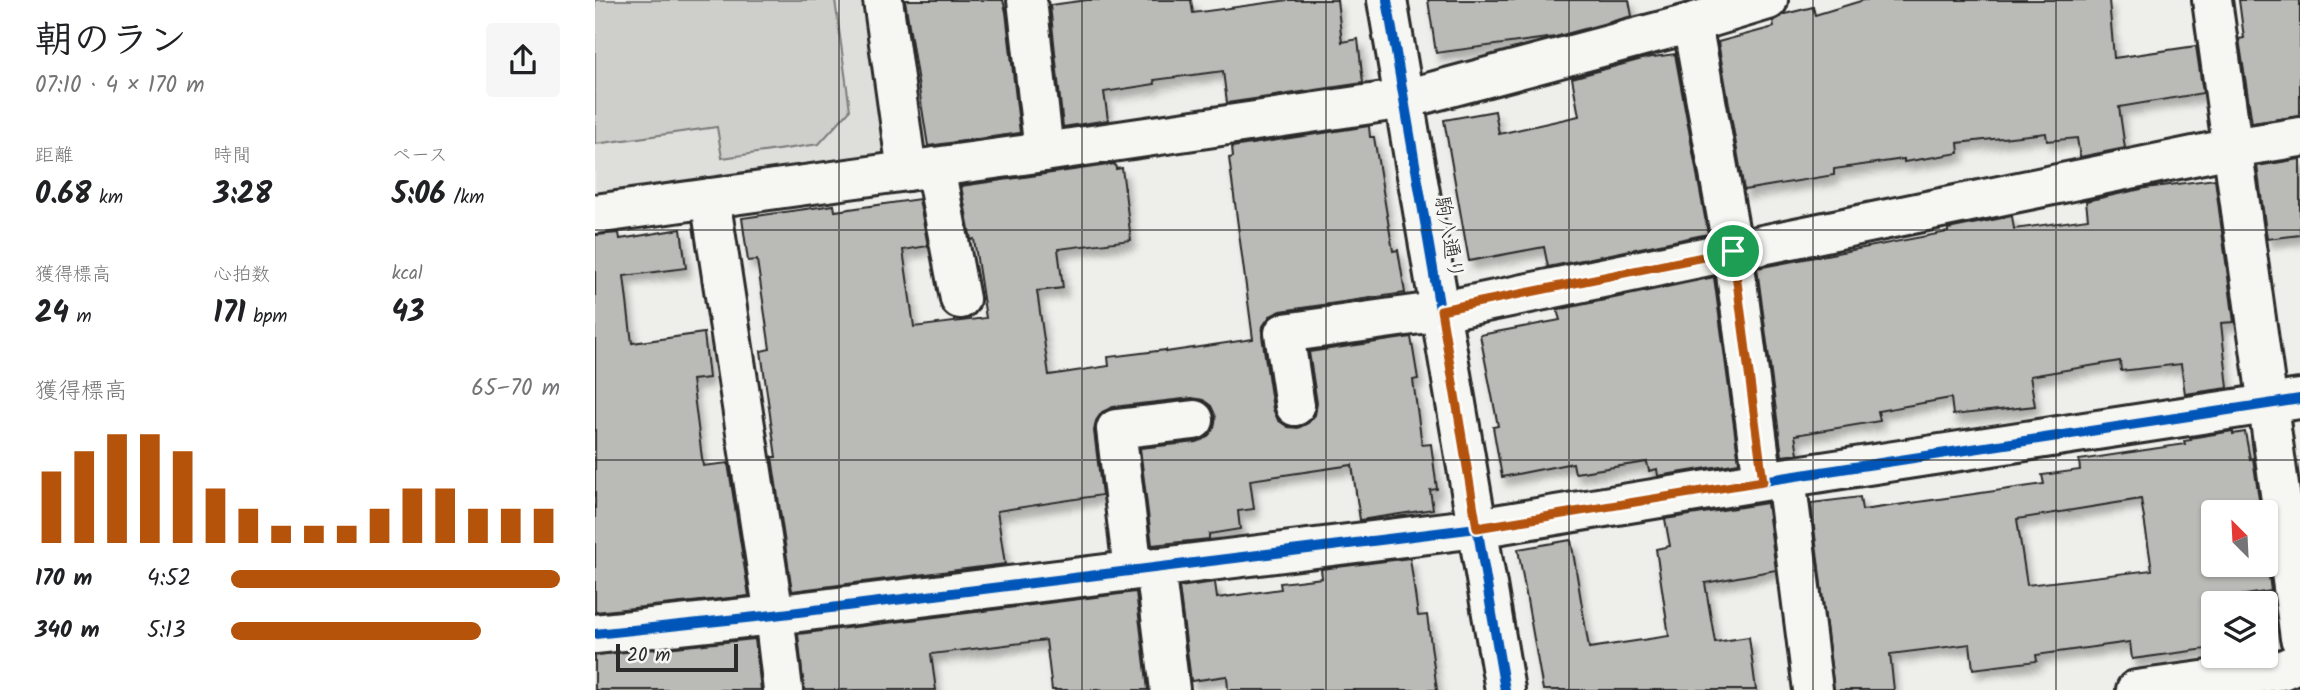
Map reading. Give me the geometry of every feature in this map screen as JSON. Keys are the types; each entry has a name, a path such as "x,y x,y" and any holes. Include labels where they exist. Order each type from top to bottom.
{"street":[{"path":"883,0 921,169 960,299"},
{"path":"1027,0 1044,152"},
{"name":"駒八通り","path":"1387,0 1505,690"},
{"path":"595,214 1405,99 1692,23 1767,0"},
{"path":"2213,0 2232,148 2283,401 2300,638"},
{"path":"1692,23 1813,690"},
{"path":"1295,405 1284,333 1441,310 2232,148 2300,137"},
{"path":"711,198 783,690"},
{"path":"595,634 774,615 1477,528 1774,479 2283,401"},
{"path":"1170,690 1116,429 1194,420"},
{"path":"2136,690 2282,670 2300,662"}],"shaded area":[{"path":"595,0 862,0 884,153 595,192"},
{"path":"595,0 835,0 850,110 819,144 722,158 717,127 595,144"}],"building":[{"path":"905,0 1003,0 1020,133 928,146"},
{"path":"1087,0 1191,0 1193,13 1288,0 1337,0 1342,42 1358,39 1363,83 1227,103 1223,71 1154,80 1155,84 1104,92 1108,120 1063,127 1050,5"},
{"path":"1428,0 1629,0 1632,16 1555,37 1436,53"},
{"path":"1864,0 2109,0 2114,58 2196,46 2203,93 2119,107 2125,148 2080,157 2077,138 2047,141 2046,133 1958,143 1959,153 1834,169 1834,175 1744,190 1718,42 1774,27 1773,21 1785,14 1813,7 1815,15"},
{"path":"2239,0 2300,0 2300,116 2252,123 2239,39 2244,38"},
{"path":"1675,54 1708,234 1548,267 1544,247 1469,261 1444,120 1495,111 1499,134 1579,116 1572,78 1646,58"},
{"path":"1369,126 1370,137 1374,137 1393,251 1398,250 1405,293 1281,311 1270,316 1263,326 1262,336 1273,409 1278,420 1288,427 1298,428 1308,423 1315,415 1317,403 1309,352 1411,337 1418,379 1413,380 1422,445 1431,444 1437,489 1430,490 1433,509 1360,520 1352,465 1250,480 1254,509 1238,511 1240,529 1209,534 1209,539 1152,545 1140,448 1197,442 1206,438 1214,428 1216,417 1211,406 1203,400 1192,398 1113,407 1102,412 1094,431 1102,495 997,511 1005,564 792,591 772,457 776,457 761,351 770,349 757,260 748,261 742,218 834,205 835,211 919,199 928,246 903,250 914,327 986,318 974,239 971,240 961,186 1115,164 1116,169 1122,168 1131,240 1058,249 1063,288 1037,291 1049,375 1109,366 1108,357 1166,352 1253,339 1229,158 1233,157 1232,147"},
{"path":"2300,159 2300,235 2267,239 2257,166"},
{"path":"2215,179 2234,322 2221,323 2228,388 2185,394 2181,364 2121,371 2120,361 2030,376 2035,406 1953,415 1951,398 1878,411 1880,421 1795,435 1798,454 1782,456 1757,268 1948,232 1948,229 2012,216 2014,229 2088,219 2086,201 2146,188"},
{"path":"681,229 686,268 624,276 632,343 704,333 709,378 692,380 703,466 728,463 749,596 595,612 595,235 619,233 620,239"},
{"path":"1714,277 1739,463 1658,476 1657,469 1649,471 1647,462 1575,473 1573,463 1502,477 1493,427 1498,426 1480,335 1560,320 1557,310"},
{"path":"2233,431 2233,434 2245,432 2250,459 2253,458 2259,500 2201,500 2201,578 2269,578 2271,591 2201,591 2201,650 2132,659 2130,642 2036,655 2037,661 1973,669 1970,644 1890,654 1894,690 1834,690 1811,503 1860,497 1862,510 2044,484 2042,475 2080,470 2079,460 2185,444 2184,441 2191,440 2190,438","holes":["2141,499 2152,570 2027,585 2017,519"]},
{"path":"1767,503 1776,570 1705,583 1715,642 1749,637 1756,690 1543,690 1518,549 1571,540 1589,648 1669,636 1656,549 1670,546 1665,519"},
{"path":"1410,558 1418,616 1427,615 1437,690 1228,690 1227,676 1191,681 1179,587 1215,582 1217,598 1281,589 1280,583 1322,578 1321,569"},
{"path":"1136,592 1148,690 1052,690 1046,640 931,654 936,690 804,690 798,634"},
{"path":"755,639 761,690 595,690 595,655"}],"cycle path":[{"path":"1387,0 1505,690"},
{"path":"595,634 774,615 1477,528 1763,481 2300,399"}],"route":[{"path":"1733,251 1763,481 1477,528 1441,310 1733,251"}]}
